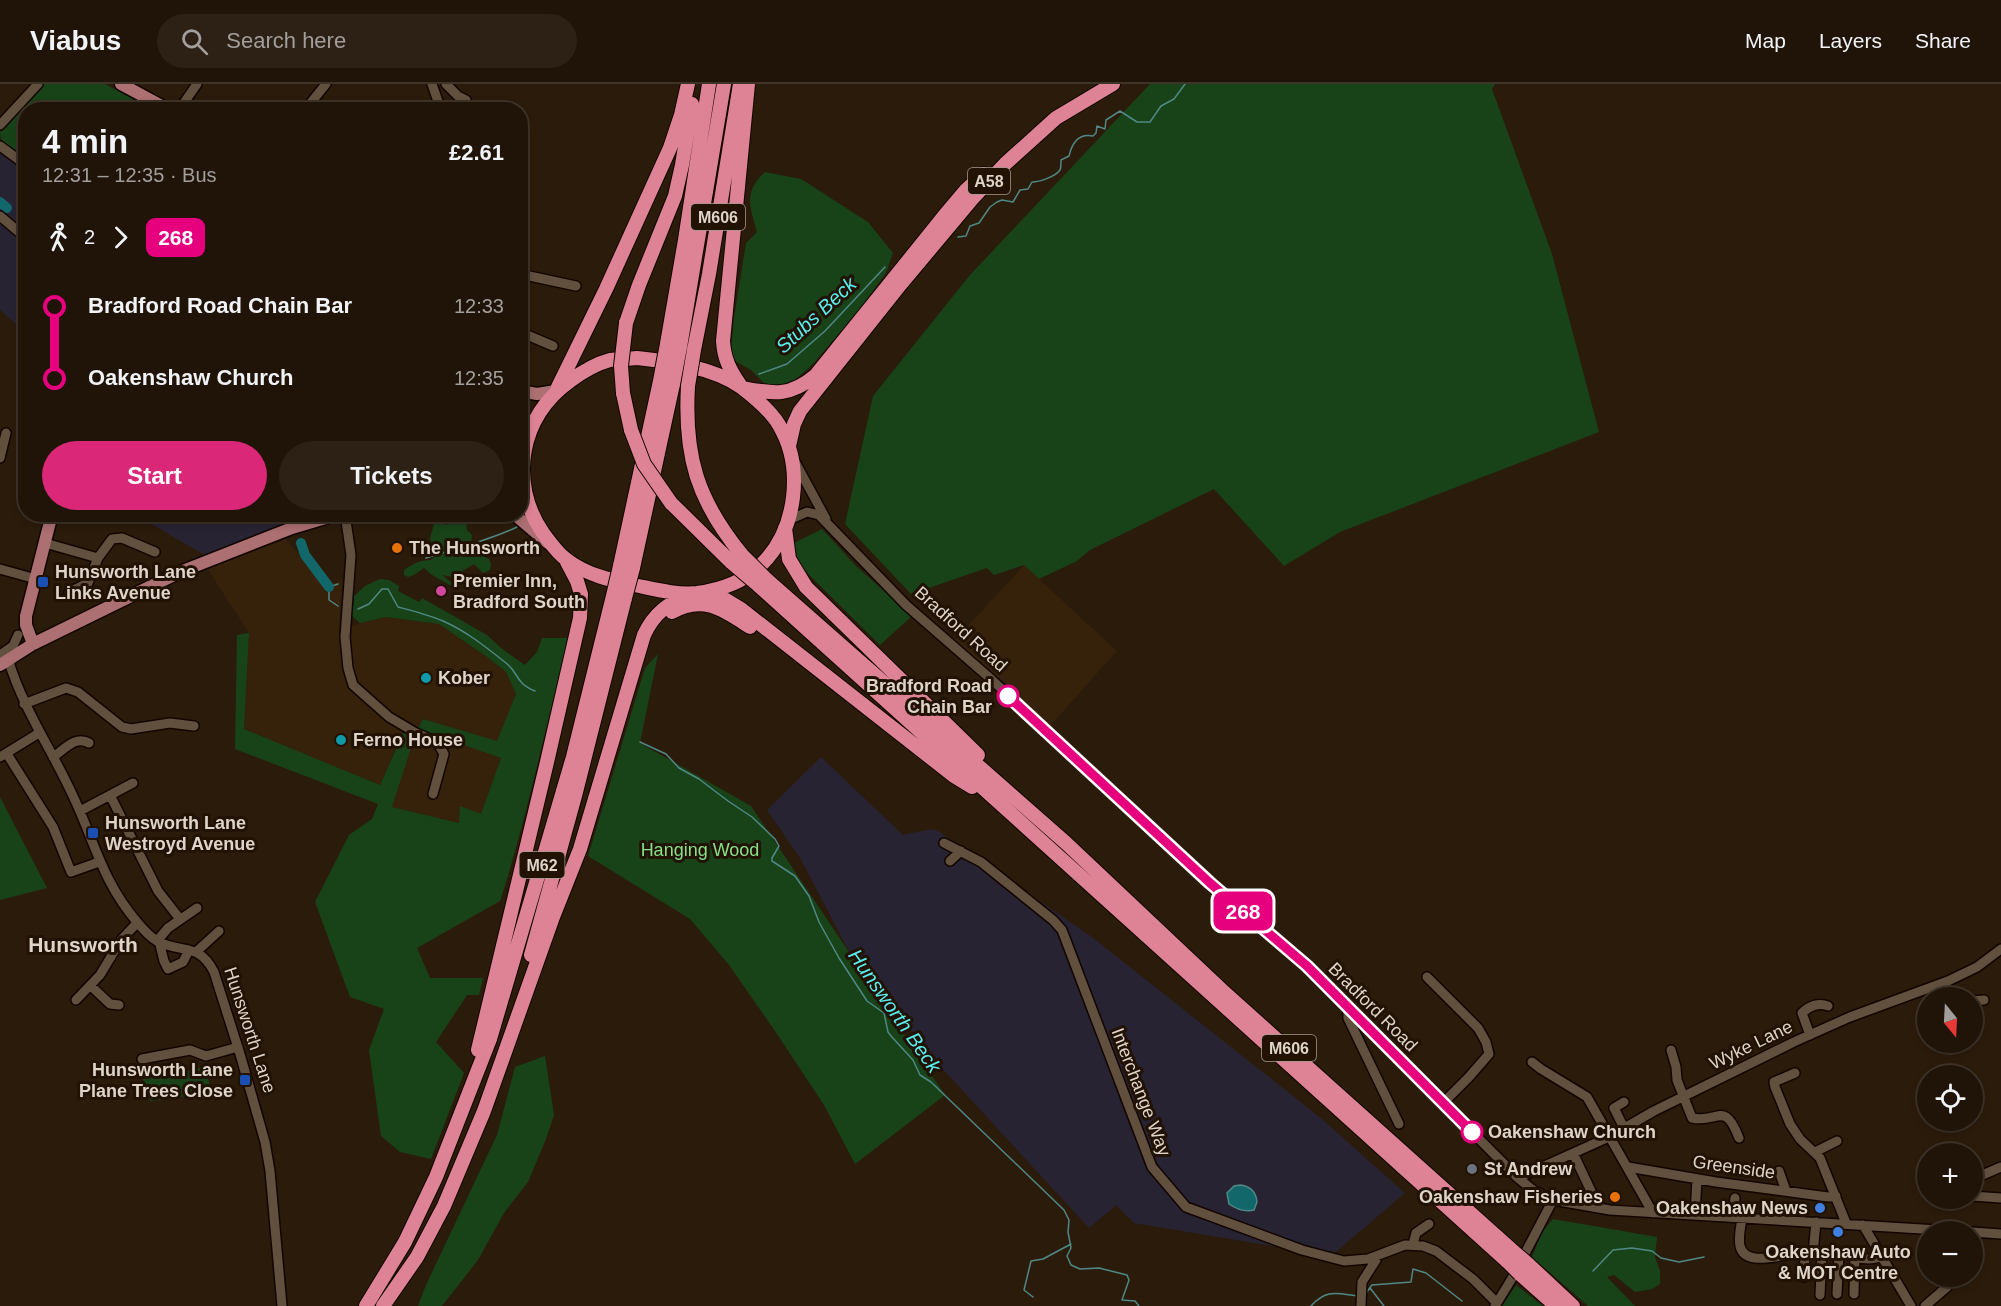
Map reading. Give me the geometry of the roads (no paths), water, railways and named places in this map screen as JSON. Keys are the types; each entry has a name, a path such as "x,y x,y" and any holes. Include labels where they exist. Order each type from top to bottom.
{"highway":[{"path":"528,440 538,414 557,390 670,148 688,84"},
{"name":"M606","path":"696,84 675,196 626,323 621,366 623,393 631,430 644,464 671,503 737,559 1004,808 1434,1197 1511,1257"},
{"name":"M62","path":"680,347 685,240 709,84"},
{"name":"M62","path":"383,1306 417,1257 444,1206 468,1152 500,1067 575,796 666,383 680,347 724,84"},
{"name":"M606","path":"737,559 696,477 689,443 688,386 680,347 709,274 740,84"},
{"path":"500,1067 580,849 644,635 652,619 669,604 696,593 728,585 753,572 770,554 786,523 795,487 789,450 778,424 742,388 728,368 724,355 723,341 748,84"},
{"name":"A58","path":"742,388 768,393 787,392 799,388 811,379 824,366 966,190 1028,136 1113,84"},
{"name":"A58","path":"789,450 794,424 800,411 900,285 972,199 1005,164 1056,118"},
{"path":"557,390 590,367 609,361 637,358 682,365 723,377 742,388"},
{"path":"456,1129 498,968 580,618 579,587 572,570 539,527 528,502"},
{"name":"M606","path":"786,523 789,559 806,587 1020,793 1066,843"},
{"path":"559,553 586,572 609,580 657,590 696,593"},
{"name":"M606","path":"762,582 1066,843 1524,1269 1573,1306"},
{"name":"M606","path":"696,593 719,597 734,605 880,716 954,776 1004,808"},
{"name":"M62","path":"366,1306 405,1242 436,1177 490,1039 619,597"},
{"path":"631,680 660,622 676,609 696,603 710,604 722,609 785,651 805,661"},
{"name":"M606","path":"1524,1269 1556,1306"}],"main road":[{"path":"122,84 157,102"},
{"path":"528,392 537,394 557,390"},
{"path":"33,644 26,625 26,616 50,522"},
{"path":"3,660 180,572 312,522"},
{"path":"522,522 559,553"}],"street":[{"path":"21,102 38,84"},
{"path":"178,102 197,84"},
{"path":"311,102 326,84"},
{"path":"432,84 438,102"},
{"path":"446,84 458,96 466,100"},
{"path":"0,125 18,106"},
{"path":"0,146 18,159"},
{"path":"0,216 18,231"},
{"path":"528,276 576,286"},
{"path":"528,335 553,346"},
{"path":"0,458 6,433"},
{"name":"Bradford Road","path":"789,450 831,529"},
{"name":"Bradford Road","path":"786,523 801,513 811,512 819,515 906,605 992,680 1210,883 1307,966 1443,1104 1533,1190 1553,1200 1599,1208 1917,1228"},
{"path":"346,522 351,555 345,637 348,668 353,685 388,717 437,742 444,754 433,794"},
{"path":"69,592 88,583 98,558 112,539 122,538 155,552"},
{"path":"45,543 98,558"},
{"path":"0,569 36,579"},
{"path":"18,635 3,660 80,811 99,862 117,896 137,923 158,941 193,951"},
{"path":"24,704 66,688 78,692 122,727 131,729 170,723 194,726"},
{"path":"39,733 4,755 53,827 71,872 99,862"},
{"path":"53,757 70,743 82,740 89,743"},
{"path":"80,811 133,783"},
{"path":"110,795 159,891 180,919"},
{"name":"Interchange Way","path":"944,843 981,862 1053,920 1062,930 1152,1167 1186,1207 1318,1255 1344,1261 1376,1257 1396,1247 1413,1244"},
{"path":"950,861 961,851"},
{"path":"168,969 158,941 159,936 197,908"},
{"path":"76,1000 91,986 121,940 137,923"},
{"path":"161,977 168,969 183,962 193,951 219,931"},
{"name":"Wyke Lane","path":"1518,1178 1609,1137 1810,1035 1850,1017 1936,986 1977,967 2001,949"},
{"name":"Hunsworth Lane","path":"193,951 202,955 214,972 260,1123 270,1171 282,1306"},
{"path":"1427,977 1478,1028 1489,1053 1443,1104"},
{"path":"91,986 112,1007"},
{"path":"1810,1035 1802,1013 1815,1005 1828,1006"},
{"path":"1348,1007 1347,1018 1399,1124"},
{"path":"141,1059 161,1060 190,1050 206,1056 238,1047"},
{"path":"1671,1050 1677,1080 1692,1118 1702,1120 1714,1115 1723,1115 1730,1119 1739,1138"},
{"path":"1532,1062 1587,1097 1653,1213"},
{"path":"1795,1073 1774,1082 1790,1124 1800,1139 1820,1158 1846,1223"},
{"path":"1624,1102 1614,1108 1624,1128"},
{"path":"1815,1152 1838,1142"},
{"path":"1573,1153 1599,1208"},
{"name":"Greenside","path":"1628,1167 1697,1179 1828,1197 1836,1196"},
{"path":"1983,1175 2001,1167"},
{"path":"1779,1171 1786,1191"},
{"path":"1695,1215 1697,1179"},
{"path":"1983,1197 2001,1198"},
{"path":"1735,1198 1740,1247 1744,1255 1753,1258 1787,1255"},
{"path":"1428,1224 1416,1233 1413,1244 1436,1251 1473,1279 1496,1304 1553,1200"},
{"path":"1816,1222 1814,1253 1820,1295"},
{"path":"1863,1225 1911,1306"},
{"name":"Bradford Road","path":"1983,1233 2001,1234"},
{"path":"1814,1253 1877,1259 1881,1256"},
{"path":"1804,1277 1814,1253"},
{"path":"1837,1294 1839,1254"},
{"path":"1360,1302 1362,1282 1376,1257"},
{"path":"1854,1294 1856,1258"},
{"path":"1925,1306 1947,1287"}],"water":[{"path":"1240,1185 1254,1192 1257,1202 1254,1210 1241,1210 1229,1204 1227,1193 1234,1186"}],"waterway":[{"name":"Stubs Beck","path":"958,237 966,236 970,226 979,223 990,207 997,202 1002,200 1013,202 1020,190 1028,189 1032,182 1047,179 1058,173 1061,160 1069,156 1077,140 1084,136 1093,136 1097,126 1105,129 1106,120 1120,111 1137,122 1150,122 1161,106 1174,99 1185,84"},
{"path":"0,202 7,208"},
{"name":"Stubs Beck","path":"759,374 787,364 825,331 885,267"},
{"name":"Stubs Beck","path":"426,558 517,527"},
{"path":"301,543 305,555 329,587"},
{"name":"Hunsworth Beck","path":"338,584 329,587 329,600 338,606"},
{"name":"Hunsworth Beck","path":"358,609 369,604 382,589 388,589 398,607 438,619 460,630 506,663 520,681 535,691"},
{"name":"Hunsworth Beck","path":"640,742 666,754 679,768 699,779 752,817 775,839 779,846 772,861 795,876 809,896 819,922 839,958 867,1001 884,1013 888,1032 913,1060 920,1075 931,1082 1064,1210 1069,1220 1068,1232 1071,1248 1067,1256 1071,1265 1080,1269 1099,1268 1127,1275 1129,1280 1122,1300 1135,1301 1139,1306"},
{"path":"1033,1297 1024,1290 1031,1261 1043,1259 1071,1244"},
{"path":"1593,1271 1613,1250 1632,1248 1652,1251 1661,1258 1679,1262 1704,1257"},
{"path":"1366,1293 1372,1285 1411,1282 1413,1269 1426,1273 1462,1301"},
{"path":"1370,1288 1384,1306"},
{"name":"Hunsworth Beck","path":"1311,1306 1328,1294 1359,1296"}],"place":[{"name":"The Hunsworth","path":"397,548"},
{"name":"Hunsworth Lane Links Avenue","path":"43,582"},
{"name":"Premier Inn, Bradford South","path":"441,591"},
{"name":"Kober","path":"426,678"},
{"name":"Bradford Road Chain Bar","path":"1008,696"},
{"name":"Ferno House","path":"341,740"},
{"name":"Hunsworth Lane Westroyd Avenue","path":"93,833"},
{"name":"Hunsworth Lane Plane Trees Close","path":"245,1080"},
{"name":"Oakenshaw Church","path":"1472,1132"},
{"name":"St Andrew","path":"1472,1169"},
{"name":"Oakenshaw Fisheries","path":"1615,1197"},
{"name":"Oakenshaw News","path":"1820,1208"},
{"name":"Oakenshaw Auto & MOT Centre","path":"1838,1232"}],"district":[{"name":"Hunsworth","path":"83,944"}],"park label":[{"name":"Hanging Wood","path":"700,850"}]}
